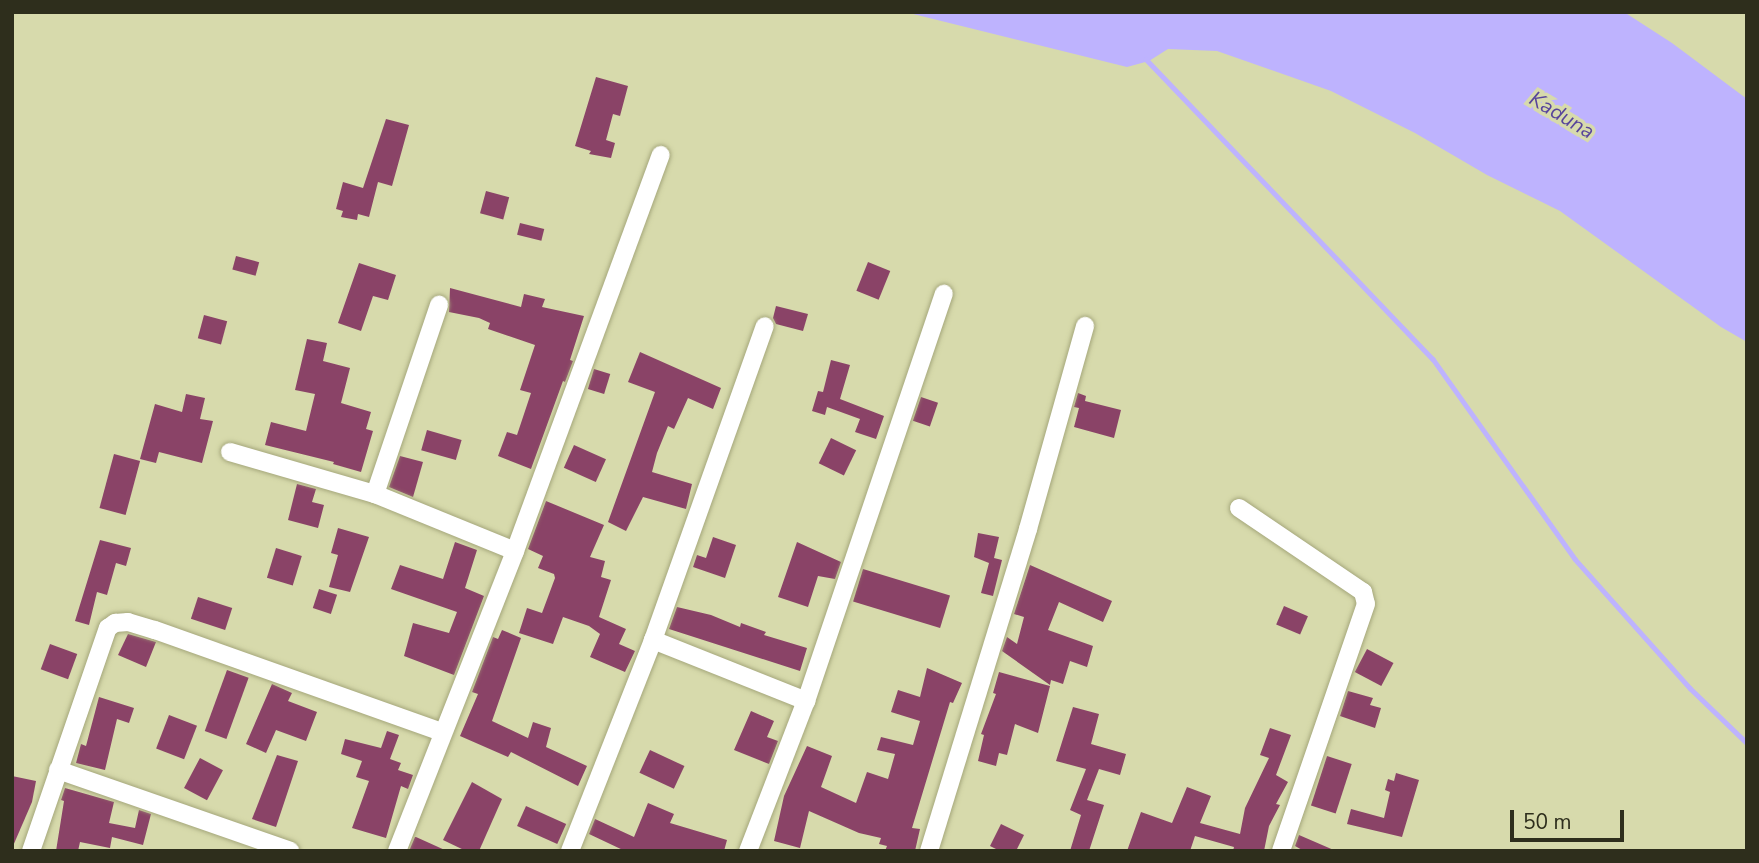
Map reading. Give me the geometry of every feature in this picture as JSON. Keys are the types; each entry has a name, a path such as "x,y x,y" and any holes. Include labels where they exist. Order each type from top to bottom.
{"street":[{"path":"397,851 515,551 661,155"},
{"path":"751,850 806,701 944,294"},
{"path":"375,494 439,305"},
{"path":"570,851 653,640 765,326"},
{"path":"929,851 1028,529 1085,326"},
{"path":"230,452 375,494 515,551"},
{"path":"1239,508 1363,592 1366,604 1281,851"},
{"path":"31,851 108,628 115,623 128,622 155,630 442,732"},
{"path":"653,640 806,701"},
{"path":"58,770 290,851"}],"water":[{"name":"Kaduna","path":"905,12 1624,12 1672,43 1747,99 1747,342 1721,327 1560,211 1331,91 1217,51 1168,49 1149,61 1127,67"}],"building":[{"path":"596,77 628,86 620,116 613,114 606,140 615,143 611,158 589,154 591,151 575,146"},
{"path":"386,119 409,125 392,186 378,182 369,217 358,214 357,220 341,217 343,211 336,209 343,182 363,188"},
{"path":"486,191 509,197 503,219 480,213"},
{"path":"520,223 544,229 541,241 517,235"},
{"path":"236,256 259,262 256,276 232,270"},
{"path":"868,262 890,271 879,300 856,291"},
{"path":"359,263 396,275 388,300 373,296 361,331 338,323"},
{"path":"450,288 521,307 524,294 545,299 542,307 584,316 570,360 573,361 531,469 498,456 507,432 517,435 531,393 520,390 535,345 488,329 490,323 479,318 449,312"},
{"path":"776,306 808,314 803,331 776,324 773,318"},
{"path":"204,315 227,321 221,344 198,338"},
{"path":"307,339 327,343 323,361 350,368 341,403 371,412 366,429 373,431 361,472 333,464 334,462 265,445 271,422 306,431 315,394 295,390"},
{"path":"640,352 721,388 713,409 688,398 674,429 668,426 657,453 652,472 692,484 686,509 643,497 626,531 608,522 655,392 628,382"},
{"path":"831,360 850,365 840,399 884,416 876,439 855,432 860,419 827,407 825,415 812,411 818,391 823,392"},
{"path":"594,369 610,374 604,394 588,389"},
{"path":"1078,393 1086,396 1085,401 1121,410 1114,438 1074,427 1079,408 1074,407"},
{"path":"186,394 205,398 200,419 213,421 202,463 159,452 156,463 140,459 155,404 182,412"},
{"path":"921,397 938,403 930,426 913,421"},
{"path":"427,430 462,440 456,460 421,450"},
{"path":"831,438 856,450 844,475 819,463"},
{"path":"574,445 606,459 596,482 564,468"},
{"path":"114,454 140,461 126,515 100,508"},
{"path":"400,456 423,462 413,497 389,487"},
{"path":"297,484 316,489 312,502 324,505 318,528 288,520"},
{"path":"546,501 604,525 590,557 605,561 601,577 611,580 599,617 626,629 619,644 635,651 625,672 590,657 600,634 589,626 563,617 553,644 519,633 527,608 542,613 555,578 554,574 538,568 543,556 528,549"},
{"path":"338,528 369,537 350,592 329,587 338,555 331,553"},
{"path":"978,533 999,537 994,558 1002,560 993,596 981,593 989,563 974,557"},
{"path":"713,537 736,545 725,578 693,567 697,555 706,558"},
{"path":"100,540 131,548 126,566 116,563 107,595 97,592 89,625 75,621"},
{"path":"455,542 477,550 465,588 484,596 454,675 404,656 413,623 449,633 457,612 391,589 400,565 443,579"},
{"path":"797,542 841,562 835,579 818,576 808,607 778,597"},
{"path":"276,548 302,556 293,586 267,578"},
{"path":"1030,565 1112,601 1103,622 1059,602 1048,630 1093,646 1087,667 1070,661 1063,684 1051,680 1050,685 1002,651 1007,637 1017,644 1024,617 1014,614"},
{"path":"863,569 950,596 940,628 853,602"},
{"path":"319,589 337,595 331,614 313,608"},
{"path":"198,597 232,608 225,630 191,619"},
{"path":"1284,606 1308,616 1300,635 1276,624"},
{"path":"677,607 711,615 740,627 741,623 766,632 764,635 807,648 800,671 669,629"},
{"path":"502,630 521,638 492,721 528,738 533,722 551,728 546,747 587,766 578,786 511,752 508,757 460,736 478,694 472,692 493,637 498,639"},
{"path":"128,634 156,642 146,667 118,655"},
{"path":"50,644 77,654 68,679 41,669"},
{"path":"1367,649 1393,663 1381,686 1355,672"},
{"path":"927,668 962,683 953,703 950,702 912,828 920,829 915,851 885,851 887,846 879,844 881,838 859,833 809,811 800,848 774,841 784,796 807,746 832,756 821,787 856,803 867,772 888,779 895,754 877,750 881,737 913,745 920,721 891,712 898,690 920,697"},
{"path":"227,670 249,678 226,739 205,731"},
{"path":"999,672 1050,686 1038,733 1015,724 1007,755 999,753 996,766 978,761 984,735 981,734 996,694 993,693"},
{"path":"272,684 292,693 288,701 317,712 306,741 276,730 266,753 246,744"},
{"path":"1348,691 1373,698 1370,705 1381,708 1375,728 1340,716"},
{"path":"99,697 134,708 129,723 117,719 105,770 76,763 81,744 86,746"},
{"path":"1073,707 1099,714 1091,744 1126,754 1120,775 1099,769 1087,800 1104,805 1089,851 1070,851 1081,815 1070,810 1086,769 1056,761"},
{"path":"751,711 774,721 767,737 778,741 769,764 734,750"},
{"path":"169,715 197,726 184,759 156,749"},
{"path":"1270,728 1291,735 1276,775 1288,782 1276,804 1280,805 1269,826 1264,851 1233,851 1234,847 1195,836 1190,851 1127,851 1141,812 1172,823 1187,787 1211,796 1200,823 1240,834 1245,808 1269,758 1260,755"},
{"path":"387,731 399,735 390,759 401,763 398,770 413,775 408,789 401,786 386,838 352,828 369,781 356,777 362,761 341,754 345,739 381,748"},
{"path":"650,750 684,766 674,789 639,773"},
{"path":"277,755 298,761 276,827 252,819"},
{"path":"1327,756 1352,764 1336,813 1311,805"},
{"path":"200,758 223,770 207,800 184,788"},
{"path":"1396,773 1419,780 1402,837 1347,824 1351,809 1384,818 1390,792 1385,790 1388,779 1394,781"},
{"path":"12,776 36,781 32,802 13,846"},
{"path":"472,782 502,799 479,851 466,851 443,840"},
{"path":"65,788 114,802 109,823 135,828 139,810 151,814 143,845 112,837 110,848 80,842 78,851 56,851 64,801 61,800"},
{"path":"648,803 674,814 670,823 727,840 724,851 625,851 589,834 595,819 634,837"},
{"path":"526,806 566,824 557,844 517,826"},
{"path":"1001,824 1024,835 1016,851 1000,851 990,846"},
{"path":"1299,835 1336,851 1304,851 1295,846"},
{"path":"416,837 447,851 409,851"}],"waterway":[{"path":"1146,59 1433,359 1575,559 1690,688 1747,743"}]}
